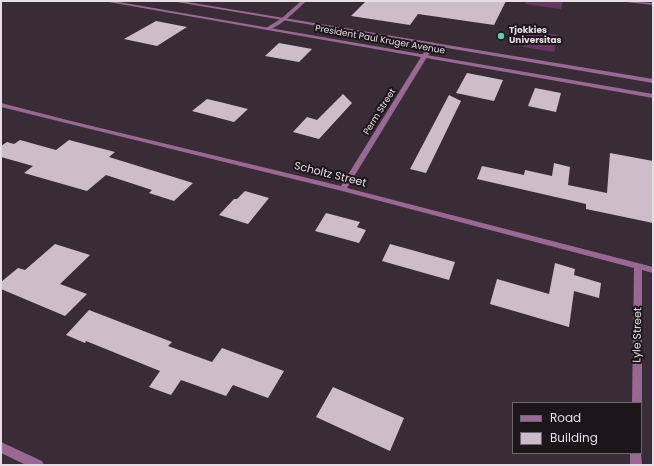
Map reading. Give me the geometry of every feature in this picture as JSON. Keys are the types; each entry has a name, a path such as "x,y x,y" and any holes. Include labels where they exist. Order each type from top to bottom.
{"street":[{"name":"President Paul Kruger Avenue","path":"104,1 653,96"},
{"name":"President Paul Kruger Avenue","path":"173,1 653,81"},
{"path":"268,29 284,19 304,1"},
{"path":"626,1 653,4"},
{"name":"Perm Street","path":"343,189 432,44"},
{"name":"Scholtz Street","path":"1,105 343,189 653,270"},
{"name":"Lyle Street","path":"637,402 638,266"},
{"path":"1,447 38,465"},
{"path":"636,454 636,465"}],"shaded area":[{"path":"526,1 563,1 561,9 525,4"},
{"path":"528,31 558,35 554,52 523,47"}],"building":[{"path":"366,1 506,1 494,25 418,14 410,25 351,16"},
{"path":"156,21 187,27 157,46 124,39"},
{"path":"279,43 312,49 299,62 265,56"},
{"path":"467,73 503,80 494,101 456,93"},
{"path":"535,88 561,93 556,112 528,106"},
{"path":"343,94 352,103 319,139 293,132 307,117 317,120"},
{"path":"449,95 461,101 426,173 410,169"},
{"path":"207,99 248,109 234,122 192,111"},
{"path":"20,140 56,150 69,140 115,152 109,157 193,183 174,201 149,193 152,190 106,175 87,191 24,173 33,166 1,157 1,146 7,142 14,144"},
{"path":"610,153 653,161 653,223 586,209 586,204 477,179 482,166 524,175 525,170 552,176 554,163 570,167 568,185 607,193"},
{"path":"245,191 269,198 248,224 219,215 234,199 237,199"},
{"path":"326,213 360,222 357,227 366,230 359,243 315,231"},
{"path":"55,244 90,255 60,284 87,294 65,316 1,289 1,282 18,268 25,270"},
{"path":"390,244 455,262 449,280 382,261"},
{"path":"555,263 575,269 574,275 601,283 599,298 574,291 569,327 490,304 497,279 549,294"},
{"path":"89,310 172,342 168,346 212,362 222,348 284,371 268,398 233,385 226,396 181,380 171,395 149,387 160,371 86,341 85,343 66,335"},
{"path":"333,387 404,418 390,451 316,417"}],"place":[{"name":"Tjokkies Universitas","path":"501,36"}]}
